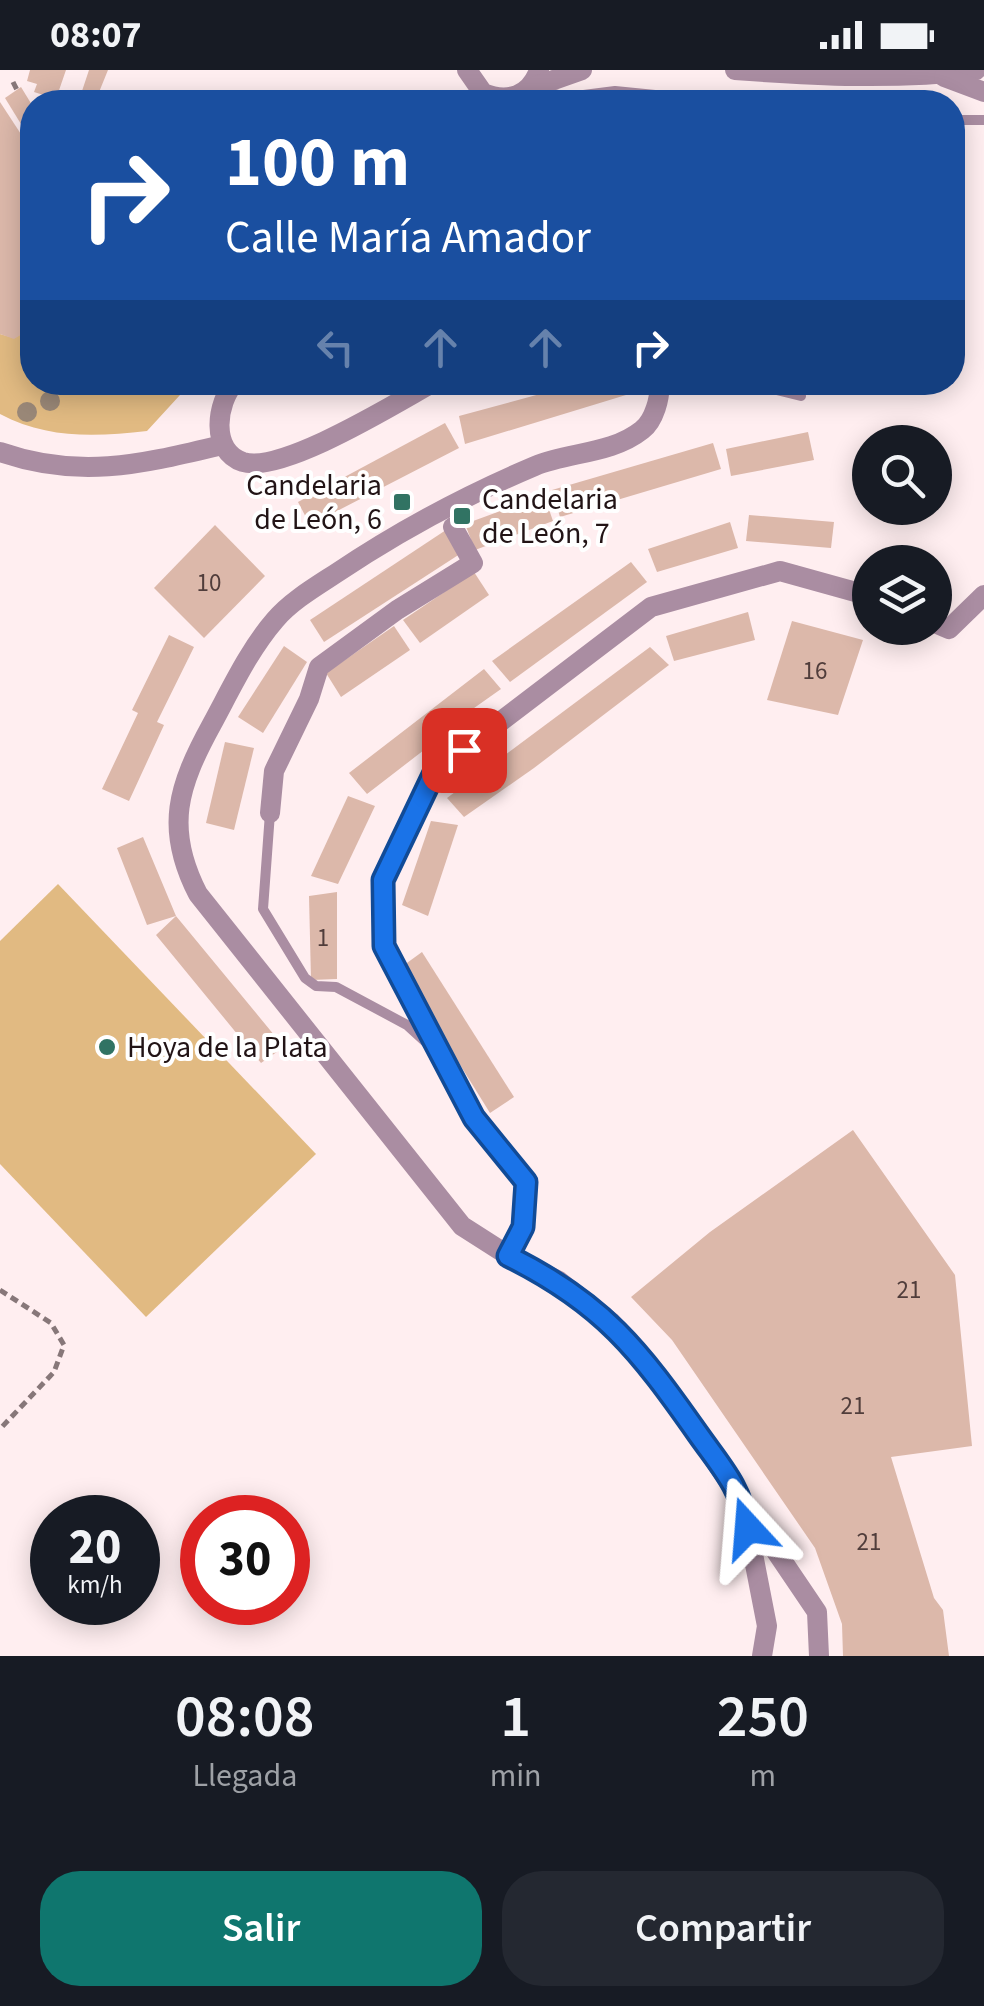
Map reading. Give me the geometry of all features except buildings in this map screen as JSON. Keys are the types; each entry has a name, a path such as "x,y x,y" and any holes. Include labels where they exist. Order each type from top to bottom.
{"street":[{"path":"525,90 540,70"},
{"path":"534,90 582,70"},
{"path":"735,70 806,76 937,75 976,70"},
{"path":"937,75 984,92"},
{"path":"226,395 218,423 222,445 241,462 270,463 308,449 410,395"},
{"path":"661,395 645,429 610,446 540,464 447,504 362,556 276,618 202,741 182,786 175,828 182,863 198,894 462,1226 508,1256 560,1282 610,1322 654,1372 818,1612 818,1656"},
{"path":"0,452 40,466 94,470 149,463 222,445"},
{"path":"270,813 274,771 319,667 396,610 473,563 453,526"},
{"path":"508,1256 523,1227 526,1182 474,1118 384,946 383,880 434,773 651,607 780,571 852,591"},
{"path":"952,619 984,595"},
{"path":"742,1496 766,1626 762,1656"}],"lane":[{"path":"797,395 801,396"},
{"path":"270,813 263,909 305,978 316,986 336,986 407,1025 438,1054"}],"path":[{"path":"13,82 17,90"},
{"path":"0,1290 51,1323 64,1344 54,1372 0,1429"}],"shaded area":[{"path":"0,334 14,338 20,335 20,395 180,395 147,431 72,434 35,428 0,414"},
{"name":"Hoya de la Plata","path":"58,884 316,1154 146,1317 0,1164 0,941"}],"place":[{"name":"Candelaria de León, 6","path":"402,502"},
{"name":"Candelaria de León, 7","path":"462,516"},
{"name":"Hoya de la Plata","path":"107,1047"}],"route":[{"path":"464,750 434,773 383,880 384,946 474,1118 526,1182 523,1227 508,1256 560,1282 610,1322 654,1372 742,1496 748,1528"}]}
